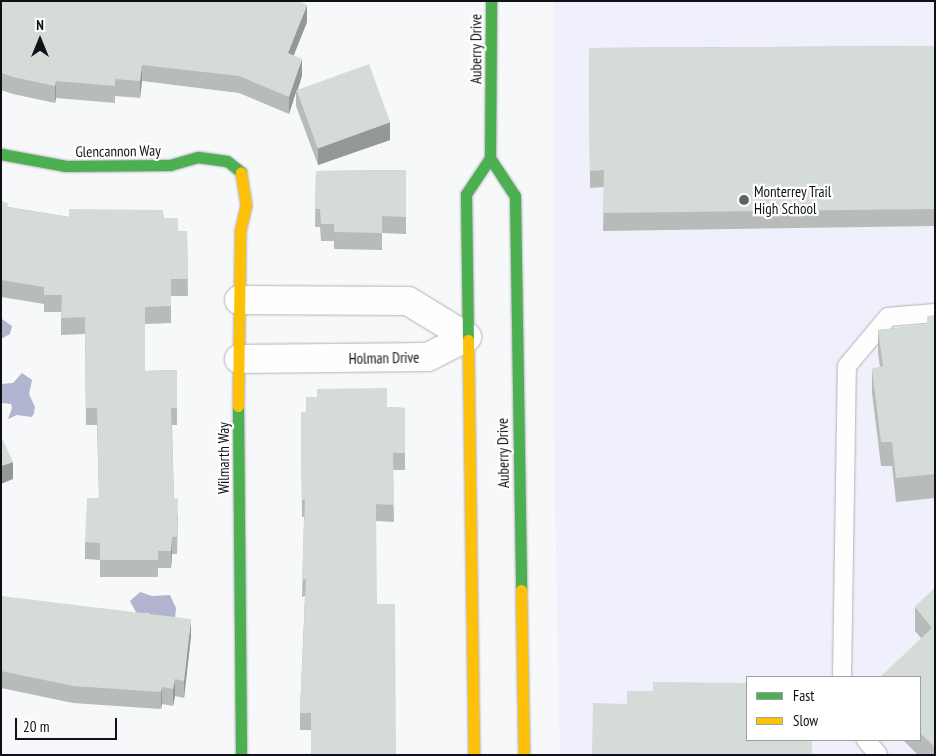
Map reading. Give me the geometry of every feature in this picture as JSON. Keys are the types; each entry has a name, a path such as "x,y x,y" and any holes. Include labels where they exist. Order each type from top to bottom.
{"street":[{"name":"Auberry Drive","path":"491,1 490,158 515,196 524,755"},
{"name":"Glencannon Way","path":"1,154 66,166 170,165 198,157 234,165"},
{"path":"474,755 466,194 490,158"},
{"name":"Wilmarth Way","path":"234,165 242,173 246,187 240,231 239,300 241,755"},
{"path":"239,300 408,301 467,337"},
{"name":"Holman Drive","path":"239,359 428,357 467,337"}],"lane":[{"path":"842,676 846,366 888,317 935,313"},
{"path":"867,741 878,755"}],"shaded area":[{"name":"Monterrey Trail High School","path":"553,1 935,1 935,755 560,755 553,398"}],"water":[{"path":"2,319 12,326 10,334 1,339"},
{"path":"22,373 32,380 29,394 35,407 34,413 32,417 17,415 8,419 12,408 11,404 1,403 1,384 13,383"},
{"path":"140,592 152,596 170,595 176,608 175,618 157,620 148,613 137,614 130,601"}],"building":[{"path":"1,1 299,1 307,5 288,53 302,59 289,97 239,76 142,65 140,81 115,79 115,86 56,81 55,86 1,73"},
{"path":"935,46 935,209 603,213 604,170 590,171 589,48"},
{"path":"369,64 390,122 318,149 297,90"},
{"path":"406,170 406,217 382,216 382,233 334,232 334,224 321,224 320,209 315,209 316,171"},
{"path":"1,201 8,203 7,207 69,217 69,209 163,210 164,218 178,218 178,231 187,231 188,279 171,279 171,306 145,307 145,371 177,370 177,408 171,408 174,498 178,499 177,537 172,537 171,551 158,551 158,560 100,560 100,543 85,542 87,498 99,498 97,408 86,408 85,317 61,318 62,295 44,295 44,287 1,280"},
{"path":"935,315 935,474 896,478 892,442 881,442 872,369 883,366 878,330 927,325 927,316"},
{"path":"387,388 387,407 405,408 405,453 393,453 394,505 376,504 377,604 395,604 396,755 311,755 311,713 300,713 306,579 302,580 305,500 302,500 301,412 306,412 306,397 317,397 317,389"},
{"path":"1,436 13,462 1,466"},
{"path":"935,588 935,747 921,734 921,676 881,676 932,628 915,607"},
{"path":"1,596 191,619 184,681 175,679 173,689 162,687 161,692 73,686 1,671"},
{"path":"653,682 746,683 746,741 812,741 812,755 592,755 593,703 627,704 627,691 653,691"}],"traffic: fast":[{"path":"468,340 466,194 490,158 491,1"},
{"path":"1,154 66,166 170,165 198,157 227,161 241,172"},
{"path":"490,158 515,196 521,590"},
{"path":"238,406 241,755"}],"traffic: slow":[{"path":"238,406 240,231 246,205 241,172"},
{"path":"468,340 474,755"},
{"path":"521,590 524,755"}],"place":[{"name":"Monterrey Trail High School","path":"744,200"}]}
